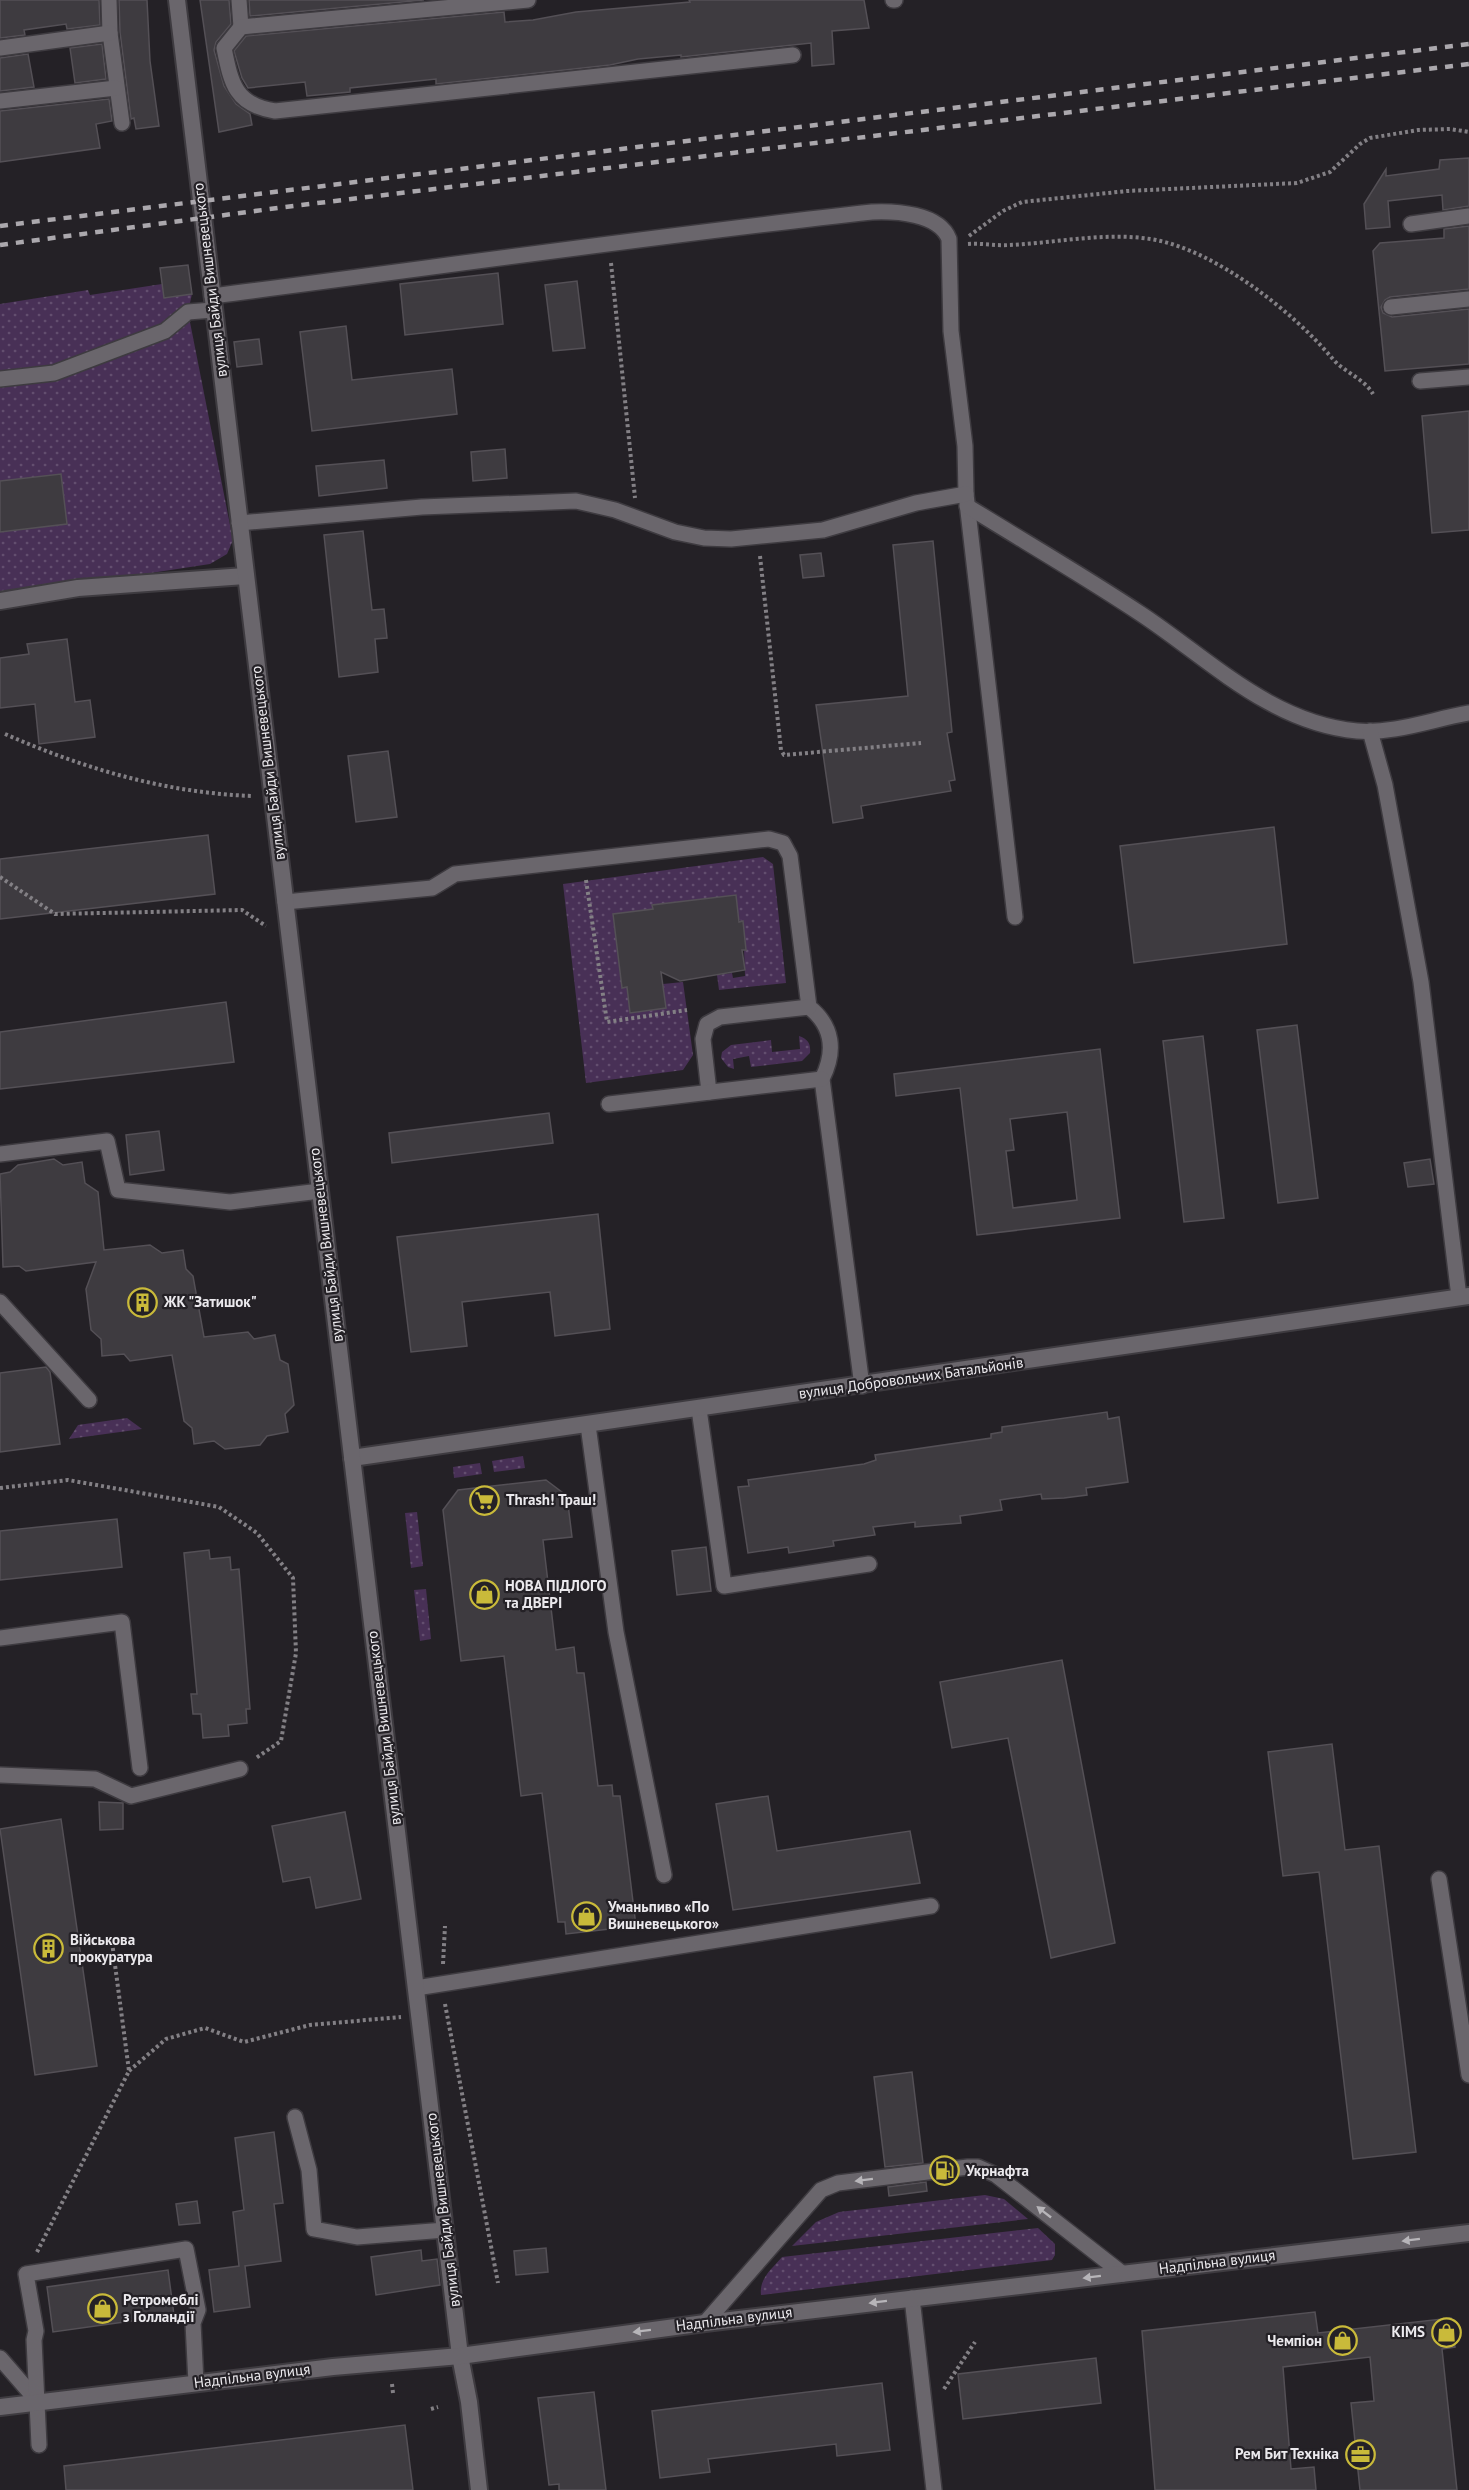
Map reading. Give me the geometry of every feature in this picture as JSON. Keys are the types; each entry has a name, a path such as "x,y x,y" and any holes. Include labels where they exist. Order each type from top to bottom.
{"street":[{"name":"вулиця Байди Вишневецького","path":"177,0 460,2356 469,2402 479,2490"},
{"path":"0,601 78,588 245,576"},
{"name":"вулиця Добровольчих Батальйонів","path":"352,1458 862,1386 1464,1297"},
{"name":"Надпільна вулиця","path":"0,2407 195,2383 460,2356 705,2323 1469,2233"}],"lane":[{"path":"109,0 110,33 122,123"},
{"path":"239,0 241,27 224,48 231,83 254,108 275,111 793,55"},
{"path":"241,27 528,0"},
{"path":"0,48 110,33"},
{"path":"0,101 116,88"},
{"path":"0,379 54,373 165,331 188,312 212,303 609,245 883,212 910,214 932,222 946,232 950,246 951,331 965,446 966,500 1016,917"},
{"path":"1411,224 1469,216"},
{"path":"1391,307 1469,299"},
{"path":"1420,381 1469,377"},
{"path":"239,523 422,507 576,501 693,536 758,537 823,530 916,503 966,500 1140,613 1253,694 1310,719 1347,729 1370,731 1469,713"},
{"path":"1370,731 1389,801 1421,982 1464,1297"},
{"path":"285,903 432,888 455,874 769,839 783,843 790,856 809,1007 826,1022 828,1030 830,1059 822,1079 862,1386"},
{"path":"709,1092 703,1039 707,1024 720,1017 809,1007"},
{"path":"609,1104 822,1079"},
{"path":"0,1154 107,1142 118,1190 230,1202 320,1191"},
{"path":"0,1302 89,1400"},
{"path":"699,1409 724,1586 869,1564"},
{"path":"588,1425 616,1632 663,1875"},
{"path":"0,1638 122,1622 140,1767"},
{"path":"0,1775 95,1779 131,1796 240,1769"},
{"path":"1439,1879 1469,2074"},
{"path":"416,1988 931,1906"},
{"path":"295,2117 309,2170 314,2229 357,2237 445,2230"},
{"path":"705,2323 821,2190 838,2183 968,2167 996,2175 1123,2274"},
{"path":"39,2445 39,2403 34,2340 36,2331 26,2274 186,2249 198,2310 193,2323 195,2383"},
{"path":"912,2298 934,2490"},
{"path":"0,2358 39,2403"}],"path":[{"path":"950,246 1022,202 1127,190 1297,183 1330,172 1360,144 1370,138 1418,130 1450,129 1469,132"},
{"path":"950,246 1125,238 1155,240 1183,248 1246,284 1292,317 1335,363 1365,385 1373,394"},
{"path":"609,245 637,518"},
{"path":"758,537 781,750 784,755 791,757 921,743"},
{"path":"5,734 60,758 156,786 218,795 272,796"},
{"path":"584,860 607,1022 687,1010"},
{"path":"0,877 55,914 242,910 289,941"},
{"path":"0,1488 68,1480 219,1507 256,1533 293,1578 296,1653 281,1741 240,1769"},
{"path":"446,1926 441,1984 498,2283"},
{"path":"112,1942 129,2071"},
{"path":"26,2274 129,2071 166,2039 205,2028 244,2042 310,2025 419,2014"},
{"path":"926,2417 975,2342"},
{"path":"392,2384 393,2393"},
{"path":"431,2409 438,2407"}],"shaded area":[{"path":"188,265 192,294 188,312 233,540 227,554 210,564 0,596 0,304 88,290 90,295 162,284 161,268"},
{"path":"763,857 773,864 786,983 719,990 717,975 732,973 733,978 745,976 743,921 653,906 653,909 614,914 623,988 627,987 630,1013 665,1008 663,984 683,982 693,1055 683,1070 586,1083 563,884"},
{"path":"799,1036 807,1040 810,1047 810,1053 802,1061 751,1067 749,1056 733,1059 734,1069 728,1067 721,1058 722,1052 731,1045 771,1040 772,1052 800,1049"},
{"path":"127,1418 142,1429 69,1439 78,1425"},
{"path":"523,1456 525,1468 494,1472 492,1461"},
{"path":"480,1463 482,1474 454,1478 453,1467"},
{"path":"417,1512 423,1566 411,1568 405,1513"},
{"path":"426,1589 431,1639 420,1641 414,1590"},
{"path":"985,2195 1004,2199 1028,2219 792,2246 816,2222 839,2212"},
{"path":"1038,2228 1055,2244 1055,2255 1052,2260 761,2295 764,2279 782,2257"}],"building":[{"path":"0,0 99,0 100,25 67,29 66,24 24,30 25,35 0,38"},
{"path":"119,0 147,0 150,61 159,126 136,129 134,118 131,119 120,32"},
{"path":"200,0 229,0 231,24 216,42 214,50 224,86 236,104 250,114 252,125 219,132"},
{"path":"249,0 424,0 250,16"},
{"path":"689,0 864,0 869,28 832,31 834,64 812,66 811,43 681,57 681,55 638,59 610,65 436,84 436,79 350,88 350,92 307,96 305,82 248,88 242,78 234,51 246,36 504,12 505,22 533,20 576,12 690,2"},
{"path":"102,44 106,79 75,83 70,48"},
{"path":"28,54 34,87 0,91 0,58"},
{"path":"109,99 112,121 96,124 100,148 0,162 0,111"},
{"path":"1469,158 1469,206 1443,210 1442,195 1388,201 1390,227 1366,229 1364,204 1386,169 1386,176 1439,169 1440,160"},
{"path":"1469,226 1469,289 1390,297 1381,307 1383,313 1392,317 1469,309 1469,364 1385,371 1373,251 1380,243 1444,238 1444,229"},
{"path":"188,265 192,294 164,298 160,268"},
{"path":"498,273 503,324 405,335 400,284"},
{"path":"577,281 585,348 553,351 545,285"},
{"path":"346,326 352,380 452,369 457,414 312,431 300,332"},
{"path":"259,339 262,364 237,367 234,342"},
{"path":"1469,411 1469,530 1432,533 1422,416"},
{"path":"505,449 507,478 473,481 471,452"},
{"path":"384,460 387,488 319,496 316,466"},
{"path":"61,474 67,524 0,532 0,481"},
{"path":"363,531 372,610 384,609 387,638 375,639 378,672 339,677 324,535"},
{"path":"933,541 952,732 947,733 955,780 949,781 951,791 861,806 863,818 833,823 816,705 908,696 893,545"},
{"path":"821,553 824,576 803,578 800,555"},
{"path":"67,639 75,702 90,700 95,737 39,744 35,704 0,708 0,658 29,654 27,644"},
{"path":"388,751 397,817 356,822 348,756"},
{"path":"1274,827 1287,944 1134,963 1120,846"},
{"path":"208,835 215,894 0,919 0,859"},
{"path":"736,895 739,922 743,921 746,950 742,950 745,970 680,981 661,972 666,1008 630,1013 627,987 622,988 613,914 653,909 652,905"},
{"path":"226,1002 234,1062 0,1089 0,1032"},
{"path":"1297,1025 1318,1198 1278,1203 1257,1030"},
{"path":"1203,1036 1224,1218 1184,1222 1163,1041"},
{"path":"1100,1049 1120,1218 977,1235 960,1088 896,1096 894,1074","holes":["1067,1112 1077,1200 1013,1208 1006,1151 1014,1150 1010,1119"]},
{"path":"549,1113 553,1143 392,1163 389,1133"},
{"path":"159,1131 164,1170 130,1175 126,1135"},
{"name":"ЖК \"Затишок\"","path":"54,1159 63,1165 82,1162 85,1183 98,1192 104,1250 150,1245 162,1253 183,1250 186,1269 193,1276 204,1337 248,1332 254,1339 275,1335 280,1360 288,1364 294,1405 285,1414 288,1432 267,1436 260,1445 225,1449 214,1441 194,1444 192,1428 184,1421 172,1355 130,1361 124,1354 102,1356 101,1339 91,1330 86,1289 96,1262 26,1271 19,1266 3,1267 0,1174 10,1172 18,1165"},
{"path":"1430,1159 1434,1184 1408,1187 1404,1163"},
{"path":"598,1214 610,1329 555,1336 550,1292 462,1302 467,1346 411,1352 397,1237"},
{"path":"46,1367 50,1372 60,1444 0,1452 0,1373"},
{"path":"1107,1412 1108,1419 1119,1417 1128,1482 1086,1488 1087,1495 1042,1499 1041,1494 1000,1500 1002,1510 960,1516 961,1523 915,1527 915,1522 873,1527 875,1535 833,1541 834,1546 789,1553 788,1547 748,1553 738,1487 749,1486 748,1480 864,1464 876,1460 875,1455 991,1438 991,1434 1002,1432 1002,1427"},
{"path":"546,1480 567,1496 572,1537 543,1540 556,1650 574,1647 577,1673 584,1673 598,1786 612,1785 613,1796 620,1796 636,1926 566,1934 565,1922 558,1922 542,1793 521,1796 504,1656 461,1661 443,1510 458,1490"},
{"path":"117,1519 122,1567 0,1580 0,1531"},
{"path":"706,1547 711,1591 677,1595 672,1551"},
{"path":"209,1550 210,1559 230,1557 231,1570 239,1569 250,1709 246,1709 247,1723 228,1725 229,1736 203,1738 201,1714 193,1714 191,1694 197,1694 184,1553"},
{"path":"1062,1660 1115,1943 1051,1958 1008,1738 952,1748 940,1682"},
{"path":"1332,1744 1345,1850 1379,1846 1416,2152 1353,2159 1319,1872 1283,1876 1268,1752"},
{"path":"768,1796 777,1851 910,1831 920,1883 733,1910 716,1804"},
{"path":"99,1802 123,1803 123,1829 100,1830"},
{"path":"345,1812 361,1899 316,1908 310,1877 283,1882 272,1826"},
{"name":"Військова прокуратура","path":"61,1819 97,2066 35,2075 0,1829"},
{"path":"912,2072 923,2163 885,2167 874,2077"},
{"path":"274,2132 283,2203 274,2204 281,2261 245,2266 250,2307 214,2312 209,2270 239,2266 233,2212 244,2210 235,2138"},
{"path":"926,2182 927,2191 889,2196 888,2187"},
{"path":"197,2201 200,2223 179,2225 176,2204"},
{"path":"546,2248 548,2272 516,2275 514,2251"},
{"path":"421,2250 422,2261 437,2259 440,2285 376,2295 371,2257"},
{"path":"168,2270 174,2315 53,2332 47,2287"},
{"path":"1315,2312 1318,2333 1451,2318 1455,2347 1442,2349 1457,2490 1360,2490 1351,2403 1374,2401 1370,2357 1283,2367 1291,2469 1314,2467 1316,2490 1155,2490 1142,2331"},
{"path":"1096,2358 1101,2403 963,2419 958,2374"},
{"path":"882,2383 890,2450 837,2456 836,2444 708,2459 710,2472 660,2478 652,2411"},
{"path":"594,2392 606,2490 559,2490 559,2484 549,2485 538,2398"},
{"path":"405,2425 413,2490 66,2490 64,2466"}],"railway":[{"path":"0,226 1469,44"},
{"path":"0,245 285,207 1469,64"}],"place":[{"name":"ЖК \"Затишок\"","path":"143,1302"},
{"name":"Thrash! Траш!","path":"485,1500"},
{"name":"НОВА ПІДЛОГО та ДВЕРІ","path":"484,1595"},
{"name":"Уманьпиво «По Вишневецького»","path":"587,1916"},
{"name":"Військова прокуратура","path":"49,1949"},
{"name":"Укрнафта","path":"945,2171"},
{"name":"Ретромеблі з Голландії","path":"102,2309"},
{"name":"KIMS","path":"1446,2332"},
{"name":"Чемпіон","path":"1343,2341"},
{"name":"Рем Бит Техніка","path":"1360,2454"}]}
